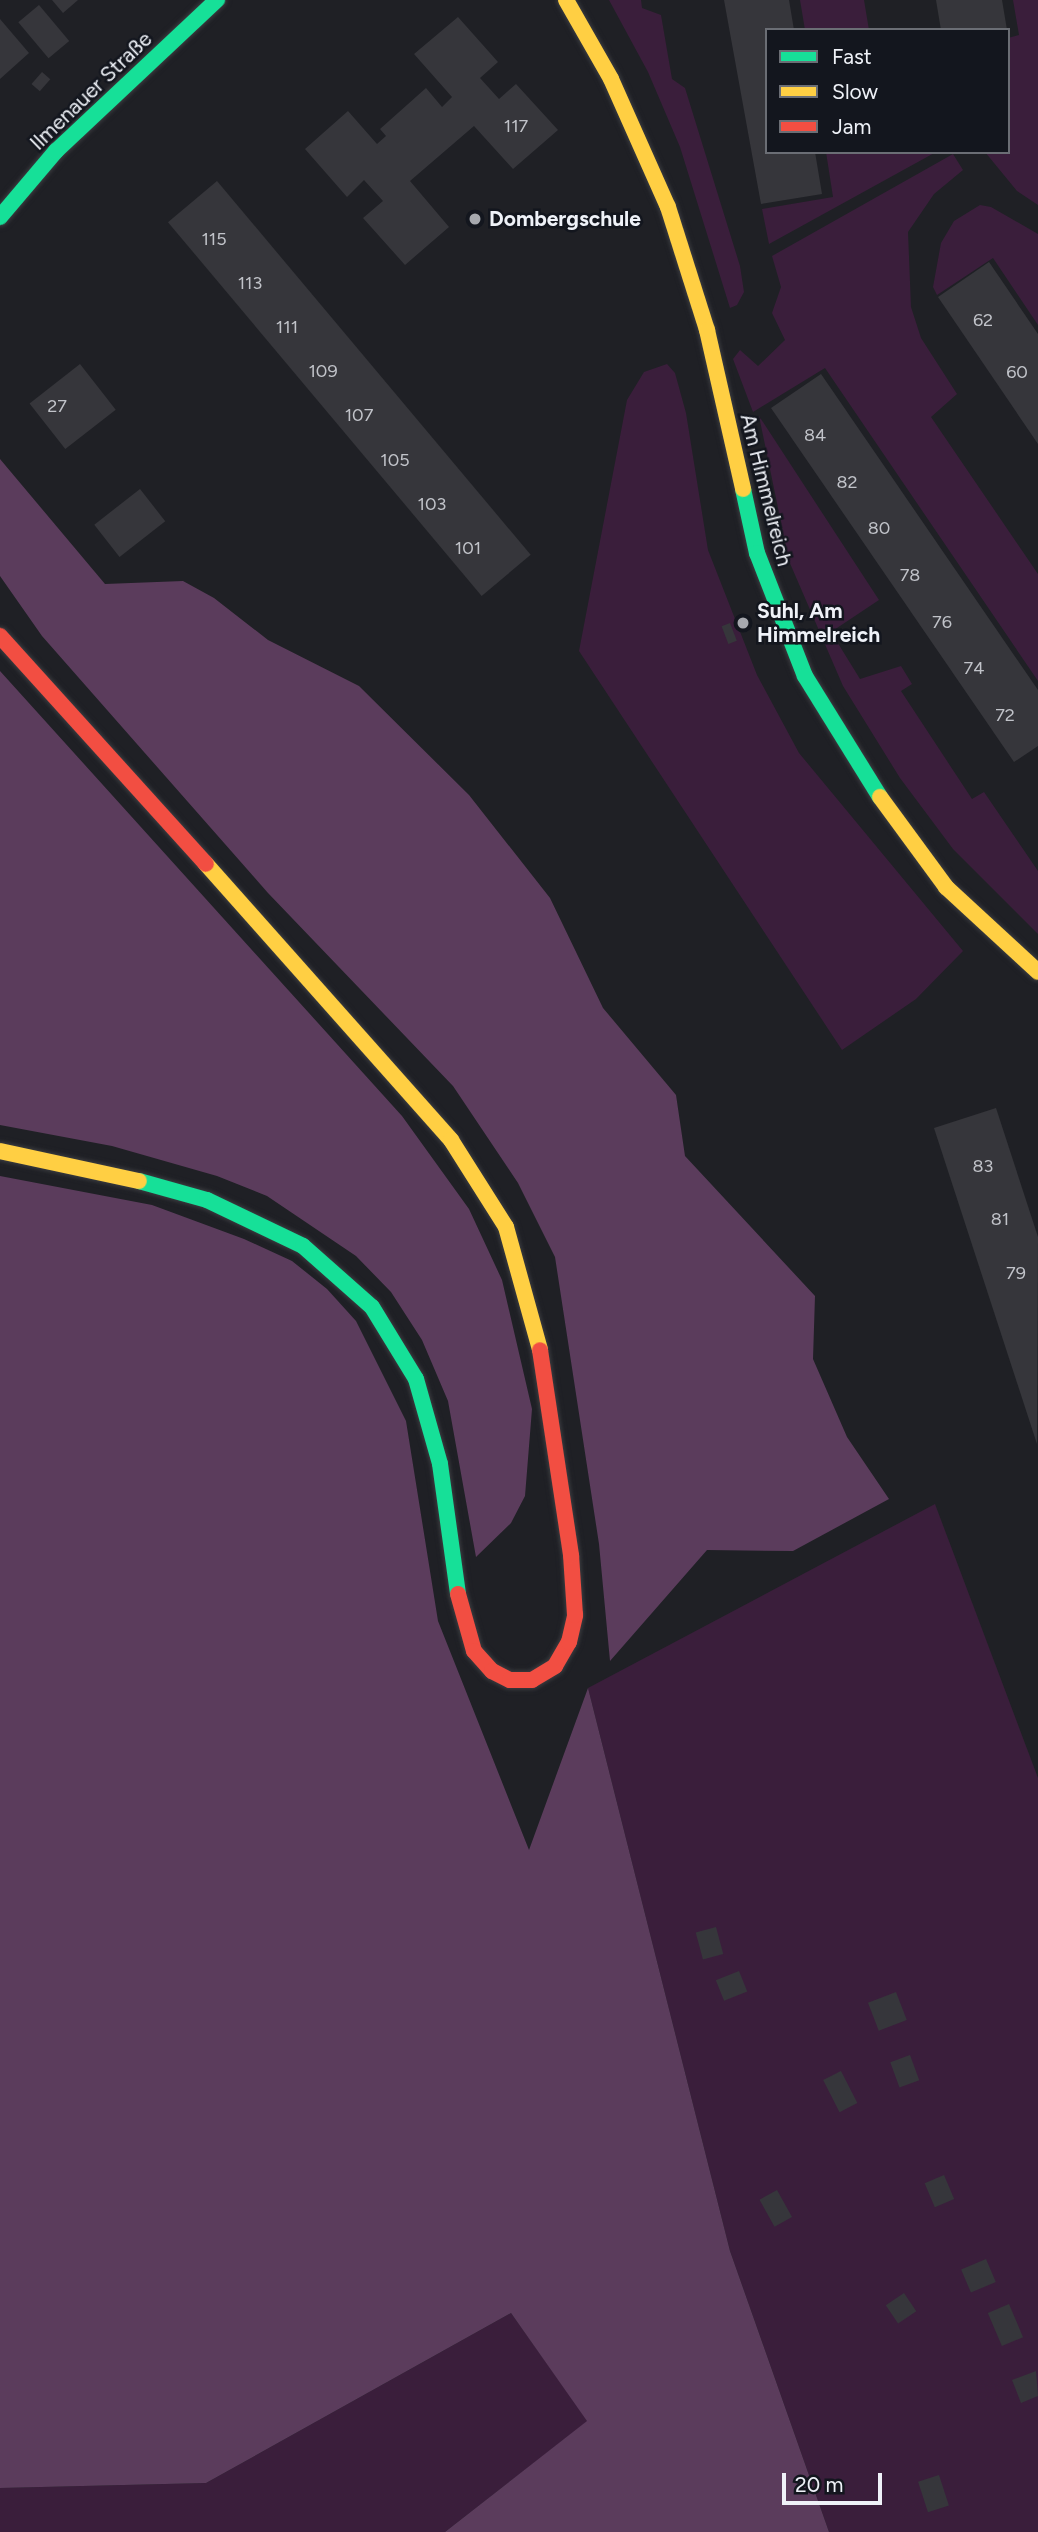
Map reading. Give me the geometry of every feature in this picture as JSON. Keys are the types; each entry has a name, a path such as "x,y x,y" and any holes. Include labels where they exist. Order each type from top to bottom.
{"main road":[{"name":"Ilmenauer Straße","path":"0,217 57,151 217,0"},
{"name":"Am Himmelreich","path":"566,0 611,79 668,207 707,330 757,553 805,677 898,827 947,887 1038,972"},
{"path":"0,636 413,1093 451,1140 506,1227 538,1336 571,1555 575,1615 569,1642 555,1666 532,1680 510,1680 492,1671 474,1651 460,1609 440,1464 416,1379 372,1307 339,1275 303,1246 207,1200 156,1184 0,1151"}],"shaded area":[{"path":"609,0 641,0 642,8 661,15 672,79 685,88 740,266 744,292 737,305 730,308 680,147 648,72"},
{"path":"800,0 864,0 869,28 805,28"},
{"path":"1013,0 1038,0 1038,205 1017,191 987,154 1010,154 1010,37 1019,35"},
{"path":"826,154 932,154 769,244 762,209 833,197"},
{"path":"953,154 963,170 934,194 908,232 911,307 921,338 957,394 931,417 1038,574 1038,681 825,368 753,412 733,359 740,350 758,366 785,340 772,313 781,287 772,256"},
{"path":"980,205 991,207 1038,234 1038,325 993,258 937,295 933,287 941,243 954,221"},
{"path":"667,364 675,373 686,413 708,550 757,675 799,753 963,951 916,999 842,1050 579,651 627,400 644,372"},
{"path":"759,416 879,600 831,632 860,679 901,666 912,684 901,691 972,799 984,792 1038,871 1038,934 953,849 900,778 843,686 789,561"},
{"path":"0,459 105,584 183,581 214,598 268,640 359,686 469,795 550,898 603,1008 676,1095 685,1156 815,1296 813,1359 847,1437 889,1499 793,1551 707,1550 610,1661 599,1544 555,1257 518,1183 453,1086 268,893 42,636 0,576"},
{"path":"0,671 402,1116 469,1209 502,1280 532,1409 525,1496 511,1523 476,1557 448,1401 422,1340 391,1292 356,1256 267,1196 217,1176 112,1146 0,1125"},
{"path":"0,1176 152,1205 244,1239 292,1261 327,1289 356,1321 406,1421 438,1621 529,1850 588,1688 730,2251 829,2532 445,2532 587,2421 511,2313 206,2483 0,2488"},
{"path":"935,1504 1038,1778 1038,2532 829,2532 730,2251 588,1688"},
{"path":"511,2313 588,2421 445,2532 0,2532 0,2488 206,2483"}],"building":[{"path":"52,0 78,0 63,13"},
{"path":"724,0 789,0 794,28 765,28 765,154 815,154 822,194 761,204"},
{"path":"936,0 1002,0 1007,28 941,28"},
{"path":"39,5 69,41 49,58 18,22"},
{"path":"458,17 498,62 480,78 499,99 516,84 558,130 513,169 474,126 410,181 449,227 405,265 363,218 383,201 364,180 347,197 305,149 348,111 377,144 386,136 380,129 426,88 442,107 452,97 414,54"},
{"path":"0,19 29,53 0,79"},
{"path":"42,72 50,79 40,91 32,84"},
{"path":"217,181 531,555 482,596 168,222"},
{"path":"989,262 1038,334 1038,444 938,297"},
{"path":"80,364 116,410 65,449 30,403"},
{"path":"821,374 1038,690 1038,746 1014,762 771,408"},
{"path":"140,489 165,521 120,557 94,525"},
{"path":"730,623 737,641 728,644 722,626"},
{"path":"996,1108 1038,1237 1037,1444 934,1128"},
{"path":"716,1927 723,1954 703,1959 696,1932"},
{"path":"739,1971 747,1991 724,2001 716,1980"},
{"path":"896,1992 907,2020 879,2031 868,2003"},
{"path":"910,2055 919,2080 900,2088 890,2062"},
{"path":"841,2071 857,2103 840,2112 823,2080"},
{"path":"944,2175 954,2199 935,2207 925,2183"},
{"path":"777,2190 792,2217 775,2227 760,2200"},
{"path":"986,2259 996,2282 971,2293 961,2270"},
{"path":"904,2293 916,2311 898,2324 886,2305"},
{"path":"1009,2304 1023,2337 1002,2346 988,2313"},
{"path":"1036,2371 1038,2396 1021,2403 1012,2380"},
{"path":"939,2475 949,2505 928,2512 918,2482"}],"traffic: fast":[{"path":"0,217 56,151 217,0"},
{"path":"743,489 757,553 805,676 880,797"},
{"path":"139,1181 207,1200 303,1246 372,1307 416,1379 440,1464 458,1594"}],"traffic: slow":[{"path":"566,0 611,79 668,207 707,330 743,489"},
{"path":"880,797 946,887 1038,972"},
{"path":"206,864 451,1140 506,1227 540,1350"},
{"path":"0,1151 139,1181"}],"traffic: jam":[{"path":"0,636 206,864"},
{"path":"458,1594 474,1651 492,1671 510,1680 532,1680 555,1666 569,1642 575,1615 571,1555 540,1350"}],"place":[{"name":"Dombergschule","path":"475,219"},
{"name":"Suhl, Am Himmelreich","path":"743,623"}]}
